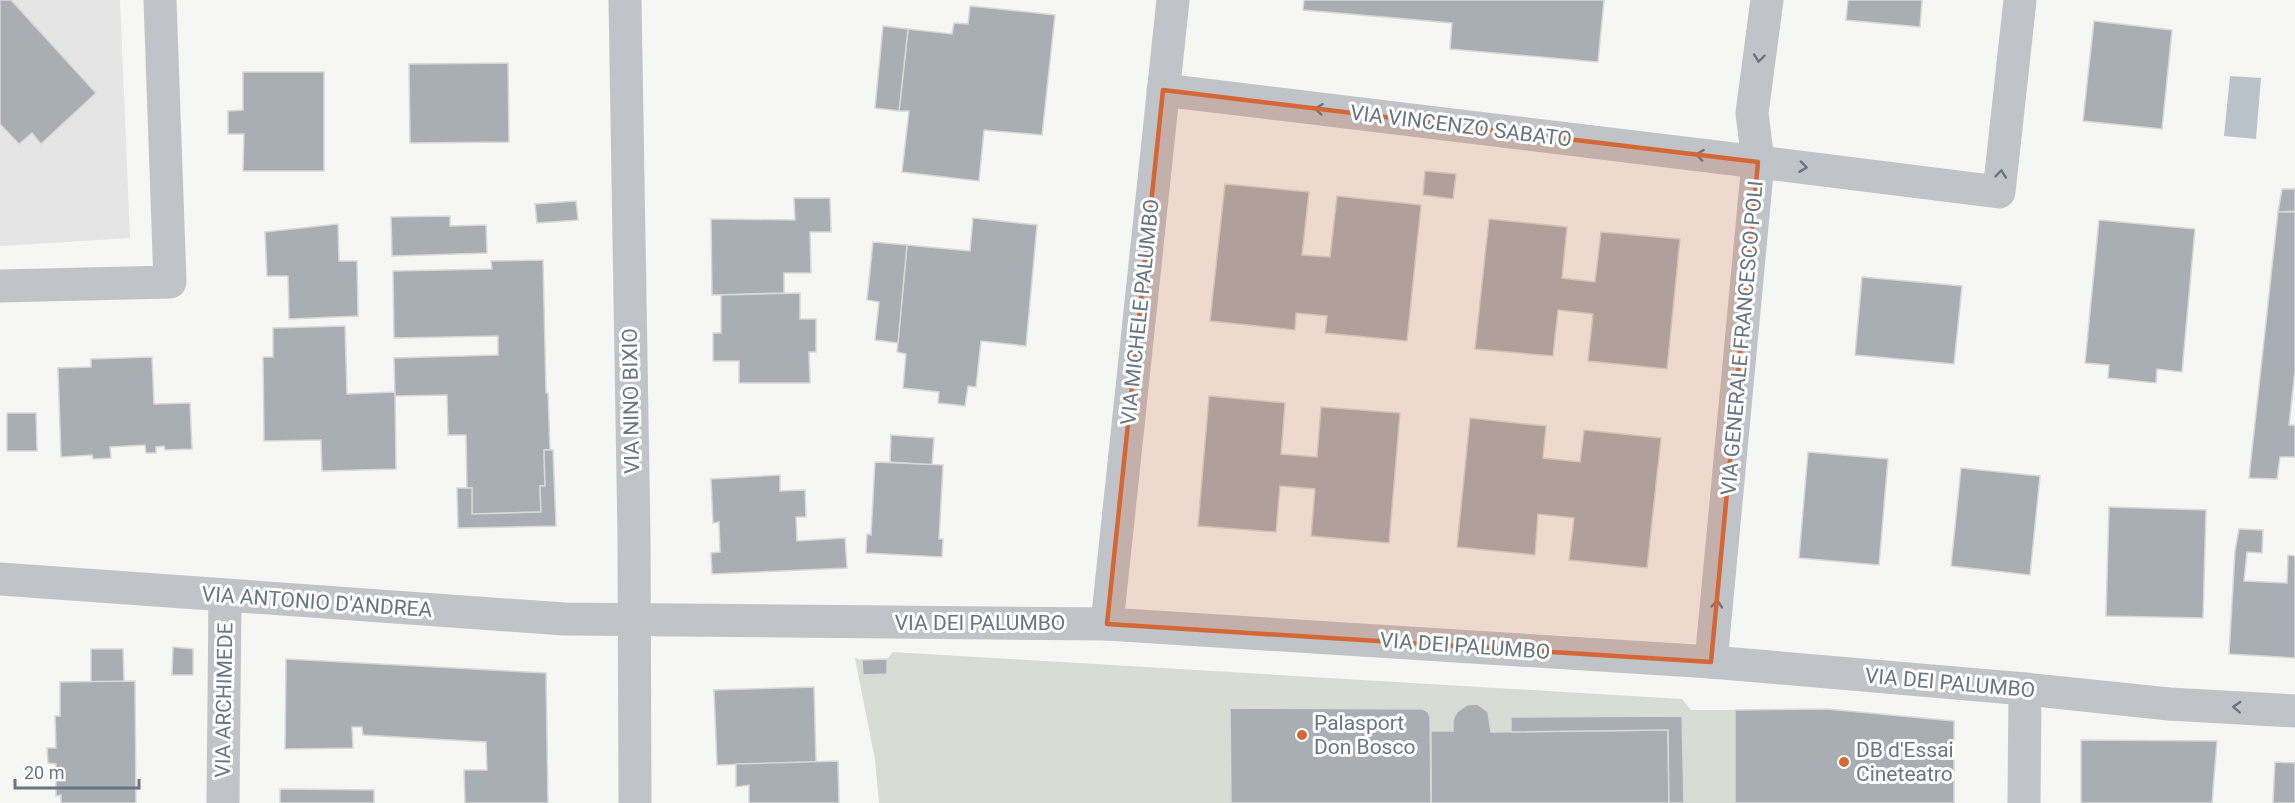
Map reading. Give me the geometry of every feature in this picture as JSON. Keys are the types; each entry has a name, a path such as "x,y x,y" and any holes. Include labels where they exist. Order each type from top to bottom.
{"street":[{"path":"0,286 170,282 159,0"},
{"name":"VIA NINO BIXIO","path":"625,0 635,803"},
{"name":"VIA MICHELE PALUMBO","path":"1107,624 1173,0"},
{"path":"1758,162 1752,113 1767,0"},
{"name":"VIA GENERALE FRANCESCO POLI","path":"1711,662 1758,162 1999,192 2020,0"},
{"name":"VIA VINCENZO SABATO","path":"1163,90 1758,162"},
{"name":"VIA ANTONIO D'ANDREA","path":"0,579 564,619 634,619"},
{"name":"VIA ARCHIMEDE","path":"224,803 225,596"},
{"name":"VIA DEI PALUMBO","path":"634,619 1107,624 1711,662 2169,704 2295,711"},
{"path":"2024,803 2025,689"}],"highlighted area":[{"path":"1163,90 1758,162 1711,662 1107,624"}],"shaded area":[{"path":"0,0 120,0 130,238 0,246"},
{"path":"2230,76 2261,78 2256,139 2224,136"},
{"name":"Palasport Don Bosco","path":"893,652 1682,699 1691,710 1735,710 1735,803 879,803 875,760 855,658 862,660 863,675 887,674 887,659"}],"building":[{"path":"0,0 11,0 96,93 41,144 32,133 19,144 0,124"},
{"path":"1304,0 1604,0 1598,62 1450,49 1452,23 1303,10"},
{"path":"1848,0 1922,0 1920,27 1846,20"},
{"path":"970,6 1055,15 1042,135 984,130 979,181 902,172 909,111 899,111 908,29 952,34 954,23 968,24"},
{"path":"2094,21 2172,30 2162,129 2083,121"},
{"path":"883,26 908,29 899,111 875,108"},
{"path":"508,63 509,142 410,143 409,64"},
{"path":"243,72 324,72 324,171 243,171 244,134 228,134 228,111 243,110"},
{"path":"1425,171 1456,174 1453,199 1423,195"},
{"path":"1225,184 1309,192 1302,255 1330,257 1337,196 1421,205 1407,341 1325,333 1327,316 1296,313 1295,330 1210,321"},
{"path":"2282,189 2295,189 2295,211 2278,212"},
{"path":"794,198 830,198 831,232 810,232 811,273 784,273 784,293 712,295 711,219 795,220"},
{"path":"576,201 578,220 537,223 535,204"},
{"path":"2278,212 2295,212 2295,370 2289,425 2295,425 2295,457 2280,457 2277,479 2249,478"},
{"path":"450,216 450,226 486,225 487,253 392,256 391,217"},
{"path":"973,218 1037,225 1026,346 981,341 976,387 968,386 965,406 938,403 939,392 903,388 906,354 897,352 907,245 970,251"},
{"path":"1489,219 1567,227 1562,278 1595,282 1601,232 1680,239 1667,369 1588,361 1593,314 1558,310 1553,356 1475,349"},
{"path":"2099,220 2195,229 2182,372 2157,369 2156,383 2108,378 2109,365 2085,363"},
{"path":"338,224 339,261 357,261 358,316 289,319 288,276 267,276 265,232"},
{"path":"873,242 907,245 898,343 875,340 879,302 867,300"},
{"path":"543,260 546,393 548,393 550,450 544,450 545,486 540,486 541,512 472,514 472,488 467,488 466,435 448,435 447,395 395,396 394,358 498,355 498,336 394,338 393,271 492,269 491,261"},
{"path":"1862,277 1962,286 1954,364 1855,355"},
{"path":"800,293 800,319 816,319 816,352 809,352 810,383 739,383 739,361 713,361 713,333 721,333 721,295"},
{"path":"345,326 347,394 395,392 396,469 322,471 321,440 264,441 263,357 273,357 273,328"},
{"path":"152,357 154,404 190,403 192,449 165,450 164,446 156,447 156,453 146,453 145,445 110,447 111,458 93,459 92,455 61,457 58,368 91,367 91,359"},
{"path":"1209,396 1285,403 1281,454 1317,457 1321,407 1400,413 1389,543 1311,536 1315,489 1280,486 1276,532 1198,526"},
{"path":"7,413 36,413 37,451 7,451"},
{"path":"1470,418 1546,426 1543,458 1580,462 1584,430 1661,438 1647,568 1569,560 1574,518 1538,514 1535,555 1457,547"},
{"path":"891,435 934,438 932,465 890,462"},
{"path":"544,450 553,450 556,526 458,528 457,488 472,488 472,514 541,512 540,486 545,486"},
{"path":"1808,452 1888,459 1879,565 1799,558"},
{"path":"875,462 943,465 939,539 943,539 942,557 866,553 867,534 871,535"},
{"path":"1961,468 2040,476 2030,575 1951,566"},
{"path":"780,475 780,491 805,490 806,517 796,517 797,541 845,538 847,568 712,574 711,553 720,552 719,522 713,523 711,479"},
{"path":"2109,507 2206,510 2203,618 2106,616"},
{"path":"2239,529 2263,530 2262,553 2247,552 2244,581 2287,583 2288,555 2295,556 2295,658 2229,654 2235,551"},
{"path":"173,647 193,649 193,675 172,675"},
{"path":"91,649 123,649 124,682 91,682"},
{"path":"286,659 546,673 548,803 465,803 464,770 487,770 486,742 363,735 362,727 352,727 353,748 285,749"},
{"path":"887,659 887,674 863,675 862,660"},
{"path":"135,681 136,803 61,803 61,795 56,796 56,764 48,763 47,748 56,748 55,716 60,716 60,682"},
{"path":"814,687 816,762 717,765 714,690"},
{"path":"1477,704 1488,712 1491,732 1668,730 1669,803 1431,803 1431,731 1453,731 1453,720 1457,712 1467,705"},
{"path":"1230,708 1423,709 1430,717 1431,803 1231,803"},
{"name":"DB d'Essai Cineteatro","path":"1827,709 1954,721 1954,803 1735,803 1735,710"},
{"path":"1682,716 1684,803 1669,803 1668,730 1511,732 1511,717"},
{"path":"2081,740 2217,741 2212,803 2081,803"},
{"path":"838,761 839,803 749,803 749,785 736,787 736,764"},
{"path":"2275,762 2295,763 2295,803 2273,803"},
{"path":"280,789 374,790 374,803 280,803"}],"place":[{"name":"Palasport Don Bosco","path":"1302,735"},
{"name":"DB d'Essai Cineteatro","path":"1844,762"}]}
